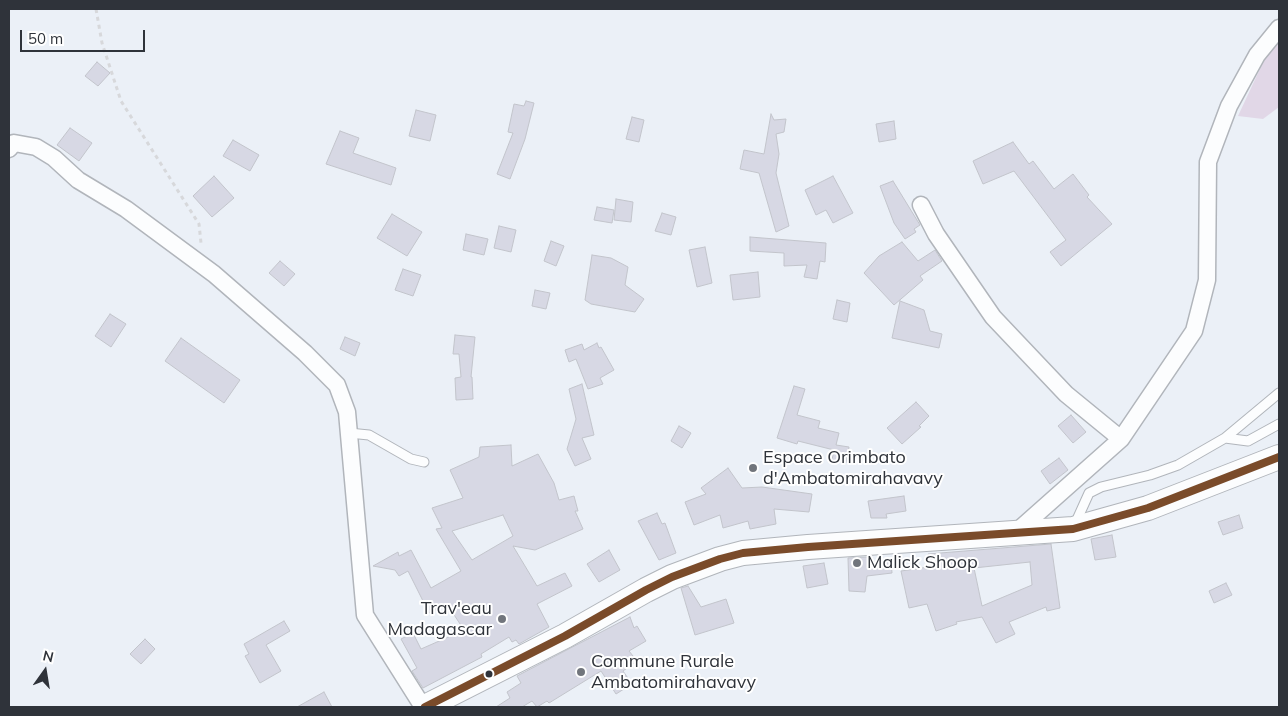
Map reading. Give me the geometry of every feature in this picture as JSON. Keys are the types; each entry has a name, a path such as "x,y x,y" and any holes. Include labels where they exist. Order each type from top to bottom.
{"main road":[{"path":"424,707 565,636 646,590 672,578 743,553 1073,529 1148,508 1279,456"}],"street":[{"path":"1014,534 1121,439 1194,331 1207,280 1208,162 1229,106 1257,55 1279,28"},
{"path":"9,149 14,143 36,147 54,158 78,180 126,209 200,264 305,352 337,384 347,412 365,615 424,707"},
{"path":"921,205 936,234 993,317 1066,394 1121,439"}],"lane":[{"path":"1073,529 1089,493 1101,487 1150,475 1178,465 1225,438 1279,393"},
{"path":"1225,438 1248,441 1279,424"},
{"path":"349,433 369,435 411,458 424,462"}],"path":[{"path":"96,9 102,43 121,101 198,224 202,253 200,264"}],"shaded area":[{"path":"1279,42 1279,107 1263,119 1238,116 1266,56"}],"building":[{"path":"97,62 110,73 98,86 85,76"},
{"path":"526,101 534,103 525,139 510,179 497,174 513,133 508,132 514,104 524,106"},
{"path":"416,110 436,115 430,141 409,136"},
{"path":"771,114 774,120 786,119 784,132 776,134 779,154 776,173 789,226 776,232 759,173 740,169 744,150 764,154"},
{"path":"632,117 644,120 639,142 626,139"},
{"path":"894,121 896,139 879,142 876,124"},
{"path":"70,128 92,143 79,161 57,145"},
{"path":"340,131 359,138 353,153 396,168 391,185 326,164"},
{"path":"233,140 259,155 250,171 223,156"},
{"path":"1013,142 1029,164 1033,161 1054,189 1073,174 1089,195 1087,197 1112,224 1061,266 1050,252 1066,240 1014,171 983,184 973,161"},
{"path":"214,176 234,198 212,217 193,196"},
{"path":"833,176 853,213 833,223 826,210 816,215 805,190"},
{"path":"893,181 920,225 914,229 916,232 905,239 894,223 880,186"},
{"path":"616,199 633,202 631,222 614,220"},
{"path":"597,207 614,210 612,223 594,220"},
{"path":"662,213 676,217 671,235 655,231"},
{"path":"392,214 422,232 407,256 377,238"},
{"path":"499,226 516,230 511,252 494,248"},
{"path":"466,234 488,239 484,255 463,250"},
{"path":"750,237 826,243 825,262 820,261 817,279 804,277 807,265 784,266 784,253 750,251"},
{"path":"551,241 564,246 556,266 544,261"},
{"path":"902,242 918,261 935,250 942,261 920,276 923,280 894,305 864,273 879,256"},
{"path":"705,247 712,283 697,287 689,250"},
{"path":"592,255 611,258 628,267 625,285 644,299 635,312 591,304 585,300"},
{"path":"280,261 295,274 284,286 269,273"},
{"path":"403,269 421,275 413,296 395,290"},
{"path":"758,272 760,297 733,300 730,275"},
{"path":"535,290 550,293 546,309 532,306"},
{"path":"837,300 850,303 847,322 833,319"},
{"path":"900,301 924,310 930,331 942,334 939,348 892,338"},
{"path":"110,314 126,324 111,347 95,336"},
{"path":"455,335 475,337 471,377 473,399 456,400 455,378 461,377 459,354 453,354"},
{"path":"345,337 360,343 355,356 340,349"},
{"path":"181,338 240,380 224,403 165,361"},
{"path":"597,343 614,370 600,378 603,384 588,389 576,359 569,362 565,350 582,344 584,350"},
{"path":"582,384 594,435 582,438 591,459 575,466 567,449 576,419 569,389"},
{"path":"794,386 805,389 797,415 820,421 818,428 839,433 836,445 849,447 846,463 832,460 834,450 798,441 797,444 777,438"},
{"path":"916,402 929,416 919,426 921,427 902,444 887,428"},
{"path":"1071,415 1086,432 1073,443 1058,426"},
{"path":"679,426 691,433 682,448 671,441"},
{"path":"511,445 512,466 538,454 554,483 559,500 574,496 578,511 575,511 583,529 535,550 513,546 537,586 565,573 572,586 537,604 549,627 519,644 516,640 512,642 509,637 481,654 482,657 423,688 412,671 417,668 401,639 413,633 421,649 462,631 460,628 462,627 447,604 429,613 408,571 399,576 395,570 373,566 398,552 399,556 411,550 431,588 461,571 436,529 442,528 432,508 463,498 450,470 479,457 480,447","holes":["503,515 513,536 472,560 452,531"]},
{"path":"1059,458 1068,470 1050,484 1041,471"},
{"path":"728,468 742,488 762,487 812,494 809,512 774,509 776,524 750,529 748,521 723,528 720,515 694,525 685,502 706,494 701,488"},
{"path":"904,496 906,511 886,514 887,518 871,518 868,501"},
{"path":"657,513 662,524 665,523 676,553 659,560 638,521"},
{"path":"1239,515 1243,528 1223,535 1218,522"},
{"path":"1112,535 1116,557 1095,560 1091,539"},
{"path":"1051,544 1060,608 1047,611 1046,607 1009,622 1015,634 996,643 982,617 956,622 957,624 936,631 927,604 909,608 901,571 929,567 928,554","holes":["1030,562 1032,585 982,606 974,568"]},
{"path":"609,550 620,570 599,582 587,564"},
{"path":"868,557 868,562 891,560 892,573 867,576 865,592 849,591 848,558"},
{"path":"824,563 828,584 807,588 803,566"},
{"path":"1226,583 1232,595 1214,603 1209,591"},
{"path":"688,586 701,607 726,599 734,623 695,635 681,588"},
{"path":"630,617 634,628 637,626 646,641 629,651 637,661 623,671 632,684 616,694 601,671 549,703 547,701 537,707 532,701 522,707 496,707 510,698 507,692 521,683 517,676"},
{"path":"284,621 290,631 266,645 281,671 260,683 245,656 249,654 244,644"},
{"path":"145,639 155,649 141,664 130,654"},
{"path":"324,692 332,707 297,707"}],"transit line":[{"path":"425,707 565,636 646,590 672,577 720,559 743,553 808,547 1073,529 1148,508 1279,457"}],"place":[{"name":"Espace Orimbato d'Ambatomirahavavy","path":"753,468"},
{"name":"Malick Shoop","path":"857,563"},
{"name":"Trav'eau Madagascar","path":"502,619"},
{"name":"Commune Rurale Ambatomirahavavy","path":"581,672"}]}
